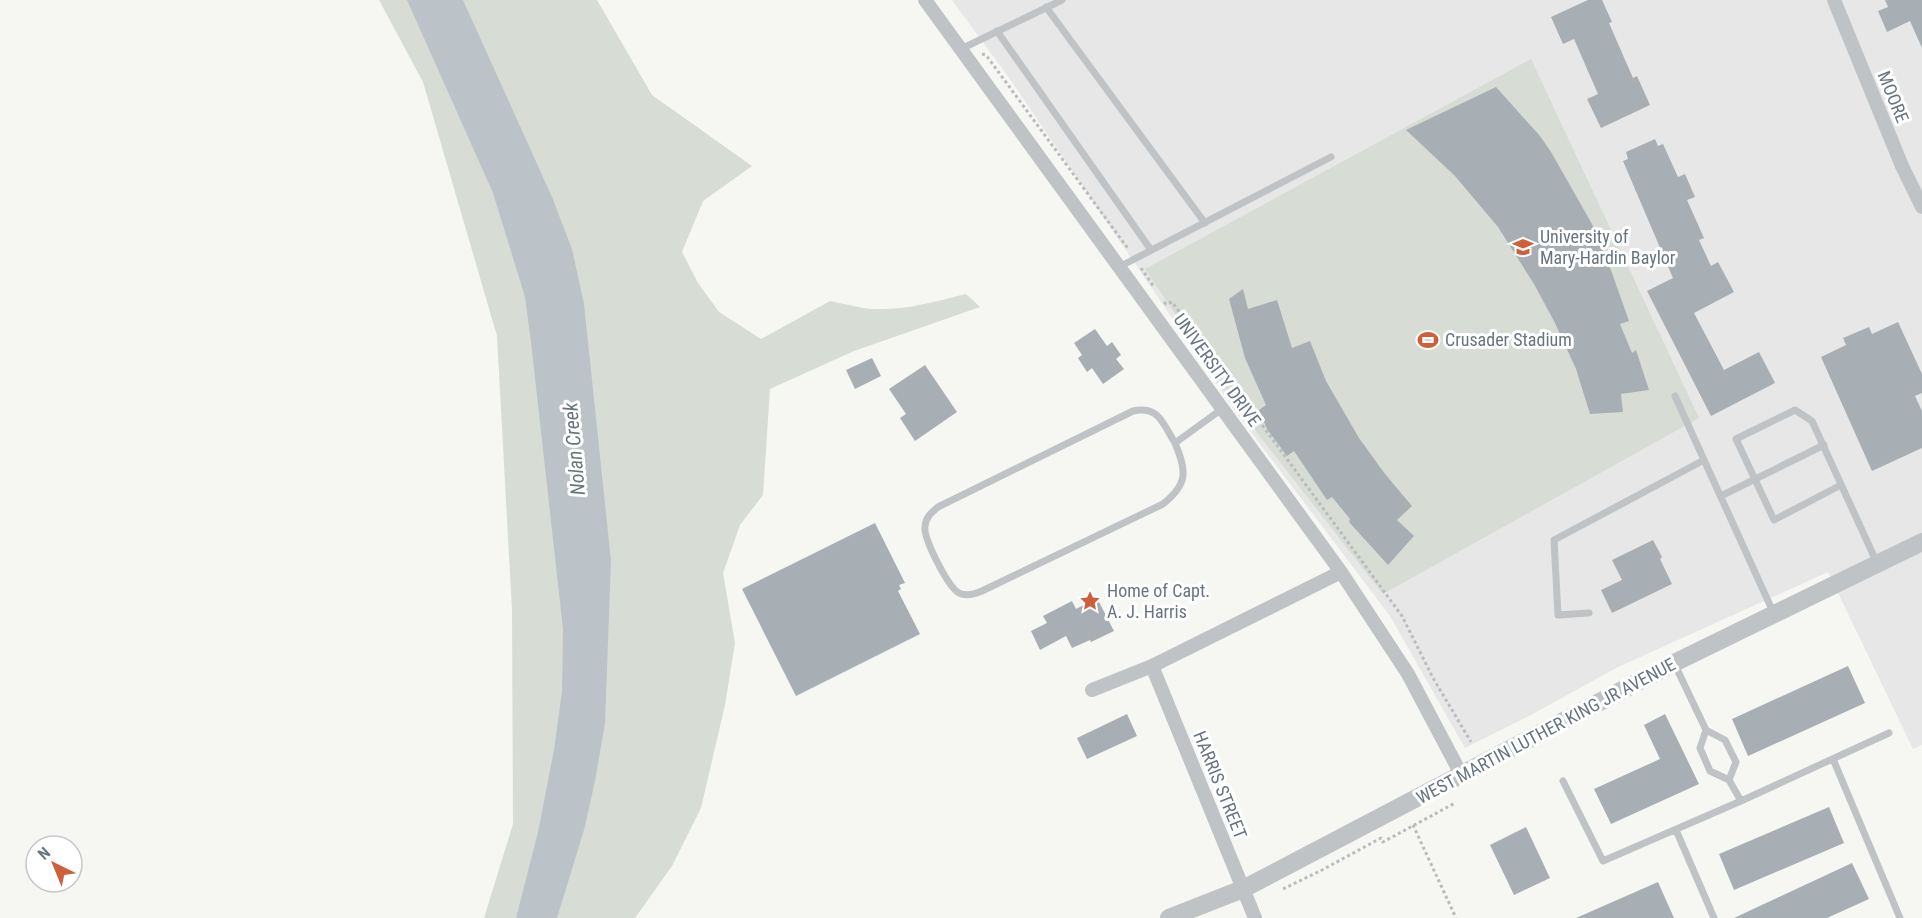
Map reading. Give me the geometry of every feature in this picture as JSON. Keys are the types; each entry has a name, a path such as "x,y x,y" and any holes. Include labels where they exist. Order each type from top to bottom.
{"street":[{"name":"UNIVERSITY DRIVE","path":"925,0 1341,572 1408,674 1461,774"},
{"name":"MOORE","path":"1834,0 1902,166 1922,207"},
{"name":"WEST MARTIN LUTHER KING JR AVENUE","path":"1169,918 1243,889 1674,663 1922,542"},
{"path":"1092,690 1152,666 1341,572"},
{"name":"HARRIS STREET","path":"1152,666 1255,918"}],"lane":[{"path":"961,49 1062,0"},
{"path":"1046,7 1205,223"},
{"path":"996,31 1151,250"},
{"path":"1119,267 1331,157"},
{"path":"1675,396 1774,614"},
{"path":"1145,408 1153,411 1175,443 1184,463 1182,480 1177,493 1163,504 982,591 970,595 960,594 952,587 925,538 928,515 938,507 1133,411 1145,408"},
{"path":"1175,443 1222,409"},
{"path":"1841,485 1774,520 1736,439 1795,410 1812,421 1877,563"},
{"path":"1721,496 1824,445"},
{"path":"1589,613 1558,615 1554,540 1704,460"},
{"path":"1674,663 1706,730 1725,740 1736,762 1729,780"},
{"path":"1706,730 1700,748 1710,771 1729,780 1741,801"},
{"path":"1563,781 1603,861 1889,733"},
{"path":"1833,759 1900,918"},
{"path":"1676,830 1714,918"}],"path":[{"path":"961,49 986,55 1166,304 1172,302 1330,521 1381,585 1402,616 1433,678 1471,742"},
{"path":"1281,890 1381,838 1383,842 1455,802"},
{"path":"1413,825 1456,918"}],"shaded area":[{"path":"379,0 597,0 652,95 752,166 703,201 682,252 698,283 719,312 761,339 830,301 863,308 889,309 915,306 966,294 980,307 854,351 770,389 763,495 740,525 723,573 735,643 725,705 701,808 672,866 635,918 484,918 513,824 512,610 497,336 423,82"},
{"name":"University of Mary-Hardin Baylor","path":"952,0 1922,0 1922,745 1913,749 1828,572 1616,668 1465,748 1390,616 1235,411 1012,82"},
{"name":"Crusader Stadium","path":"1531,59 1699,418 1383,594 1241,412 1145,269"}],"water":[{"name":"Nolan Creek","path":"407,0 463,0 552,197 572,249 584,304 611,561 605,723 584,830 557,918 516,918 538,832 554,750 562,691 563,629 525,297 493,193"}],"building":[{"path":"1588,0 1602,0 1612,22 1609,23 1633,78 1637,76 1650,105 1601,128 1587,99 1598,94 1574,39 1563,44 1551,17"},
{"path":"1885,0 1922,0 1922,48 1910,21 1887,32 1878,11 1888,7"},
{"path":"1496,87 1540,136 1551,152 1592,224 1612,273 1629,321 1620,324 1632,353 1636,350 1649,390 1621,394 1623,412 1590,414 1576,369 1555,323 1534,284 1498,227 1455,176 1406,130"},
{"path":"1655,139 1658,146 1663,144 1678,177 1685,174 1695,197 1687,200 1704,238 1699,240 1711,266 1718,262 1734,292 1694,313 1724,370 1759,352 1775,383 1711,416 1647,291 1673,278 1623,161 1628,159 1626,152"},
{"path":"1243,289 1248,309 1277,300 1292,348 1310,341 1326,381 1359,438 1412,506 1397,520 1414,536 1388,565 1349,522 1350,519 1332,497 1327,500 1294,451 1287,456 1267,429 1259,410 1266,405 1245,358 1229,299"},
{"path":"1898,322 1922,374 1922,393 1915,396 1922,411 1922,448 1872,471 1821,357 1846,345 1843,338 1869,327 1872,334"},
{"path":"1095,329 1107,346 1112,342 1121,355 1116,359 1124,369 1103,384 1092,368 1087,372 1078,358 1082,355 1074,343"},
{"path":"872,358 881,376 855,389 846,370"},
{"path":"925,365 957,412 915,441 900,418 906,414 889,389"},
{"path":"875,523 905,583 899,585 901,589 898,591 920,634 796,696 742,589"},
{"path":"1653,540 1672,584 1612,613 1601,590 1622,580 1612,560"},
{"path":"1097,598 1114,631 1072,648 1066,636 1040,650 1031,631 1047,623 1043,616 1072,601 1076,609"},
{"path":"1848,666 1865,703 1748,756 1732,719"},
{"path":"1127,714 1137,736 1087,759 1077,738"},
{"path":"1665,714 1699,784 1611,824 1594,789 1660,759 1644,725"},
{"path":"1829,807 1844,843 1734,890 1719,854"},
{"path":"1526,827 1550,878 1514,895 1490,845"},
{"path":"1852,863 1869,899 1827,918 1734,918"},
{"path":"1658,882 1674,918 1576,918"}],"place":[{"name":"University of Mary-Hardin Baylor","path":"1523,247"},
{"name":"Crusader Stadium","path":"1428,340"},
{"name":"Home of Capt. A. J. Harris","path":"1090,601"}]}
